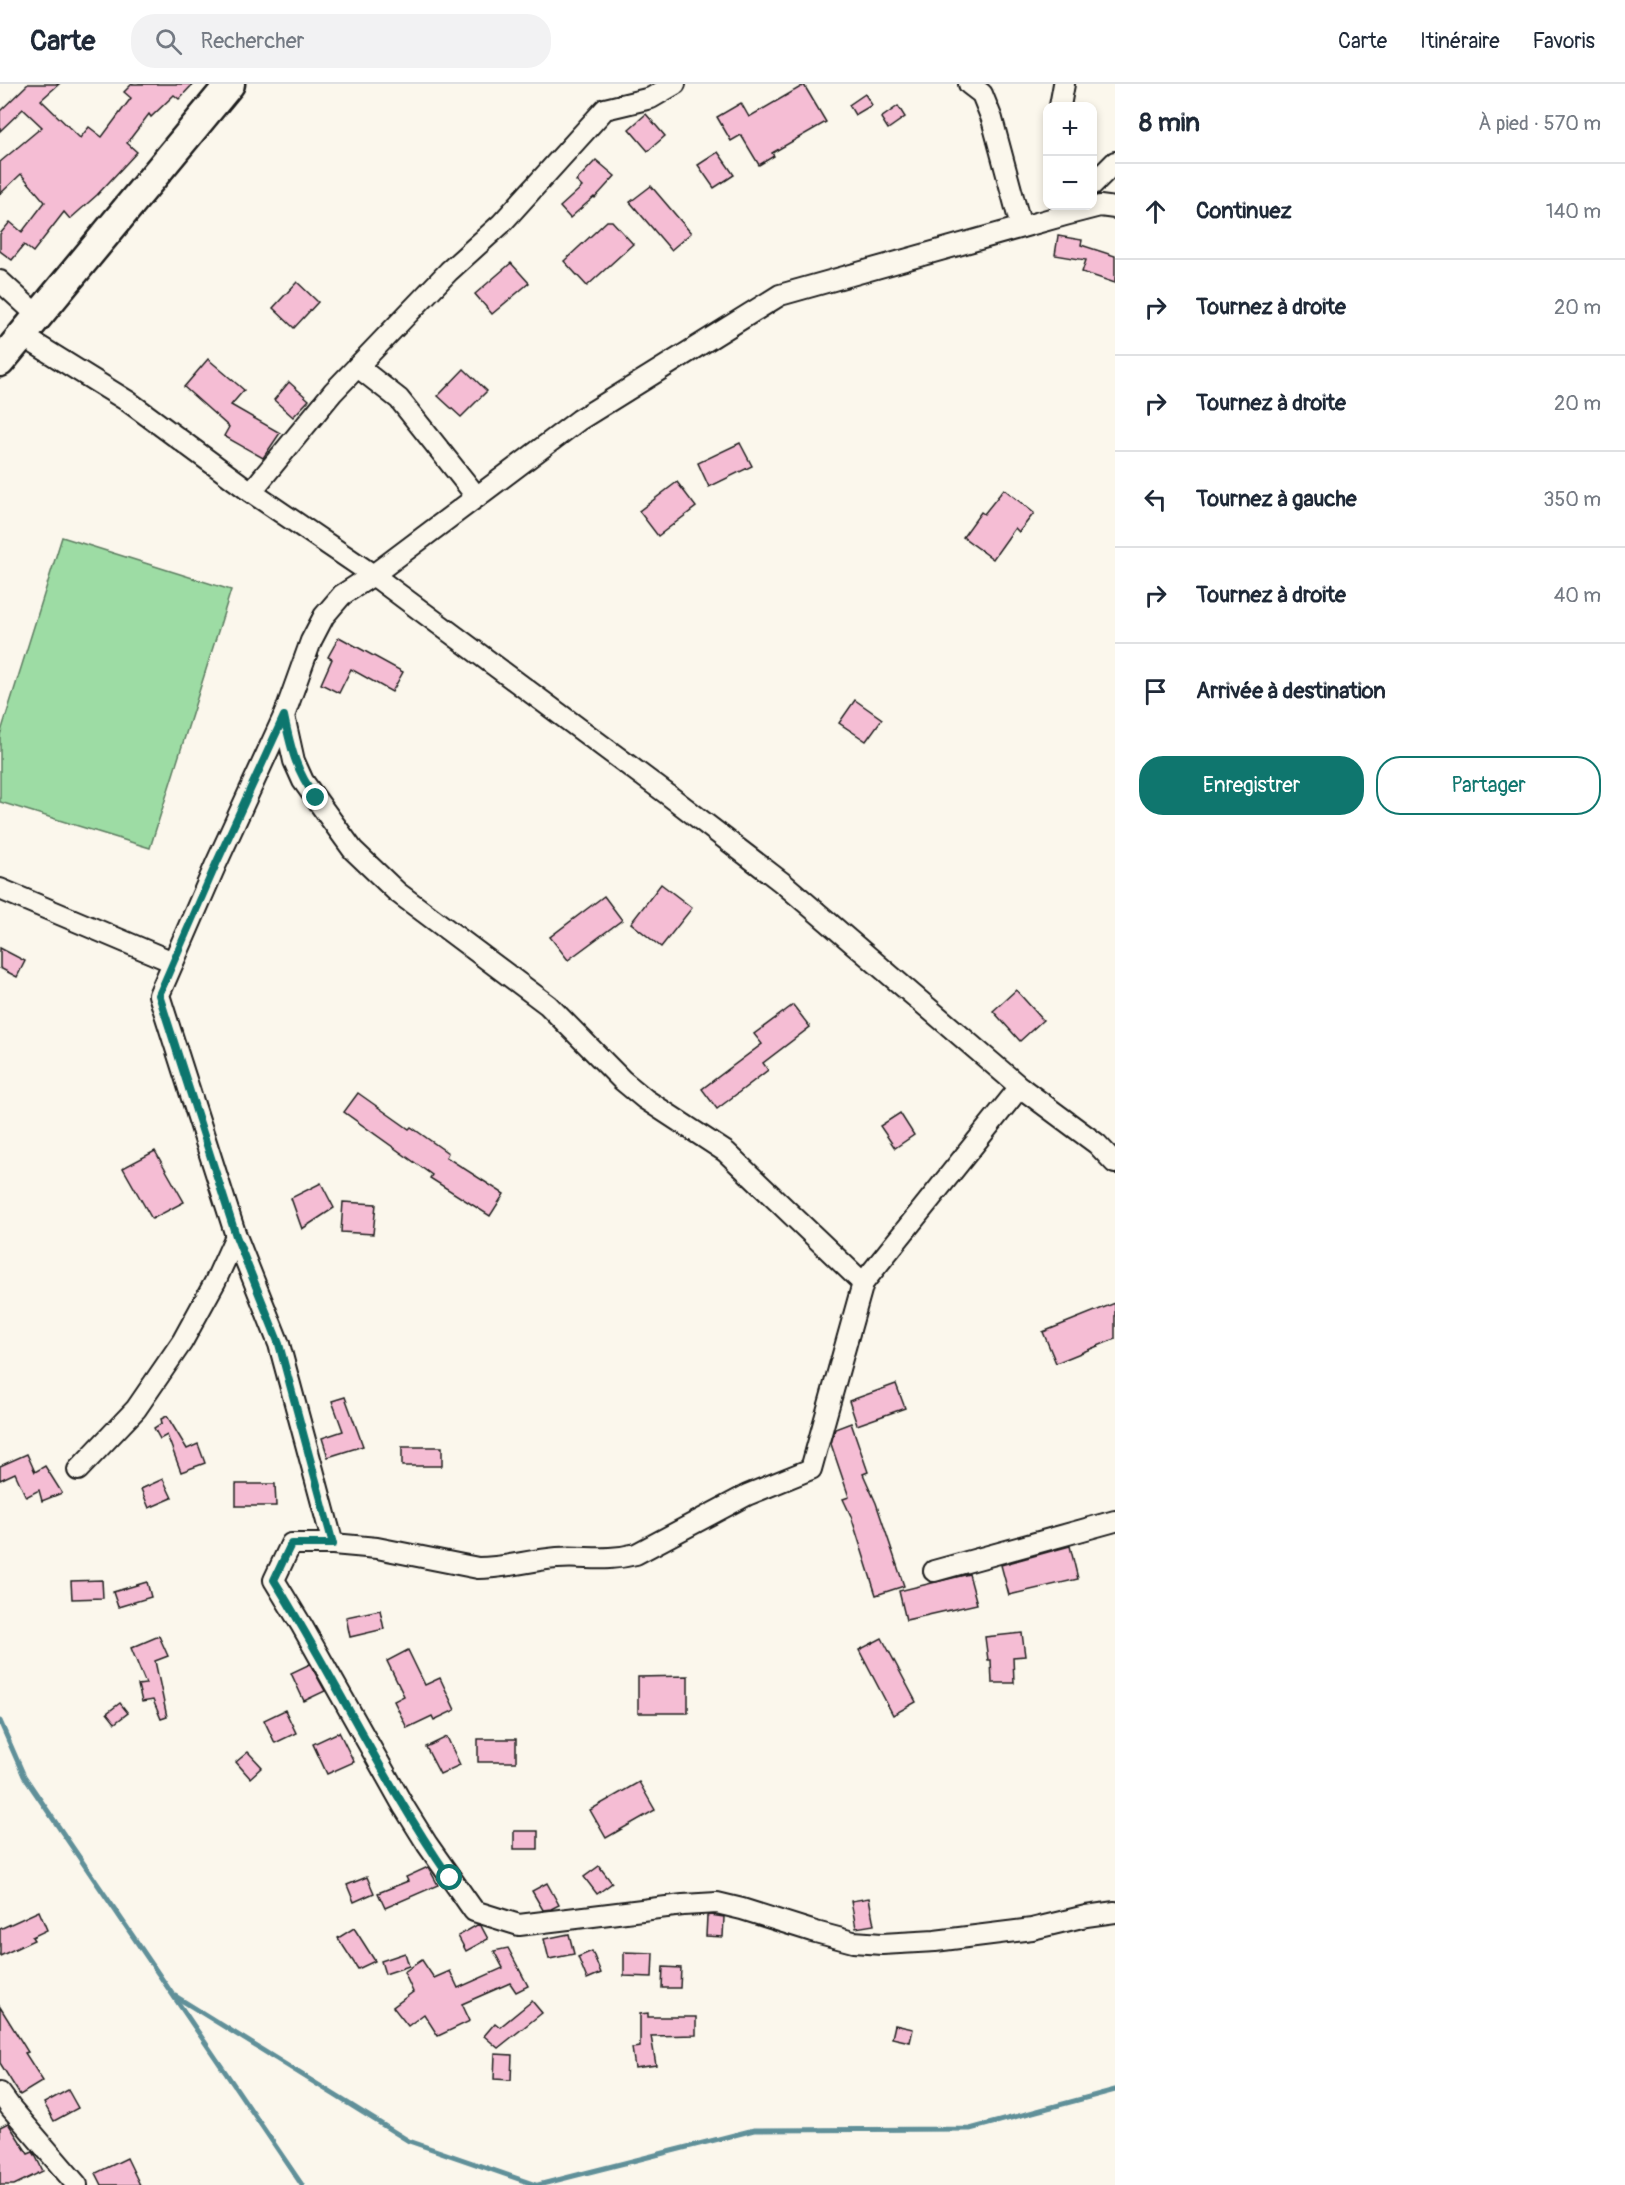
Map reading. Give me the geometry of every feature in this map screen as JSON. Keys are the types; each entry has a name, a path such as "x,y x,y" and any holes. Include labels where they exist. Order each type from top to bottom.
{"street":[{"path":"0,362 230,84"},
{"path":"251,492 333,392 449,271 501,224 605,109 651,98 675,84"},
{"path":"969,84 982,94 992,119 1021,226"},
{"path":"1061,102 1064,84"},
{"path":"1097,180 1115,162"},
{"path":"333,1544 279,1344 236,1236 159,995 284,716 311,640 324,616 342,595 373,575 579,420 780,295 1021,226 1059,211 1110,205"},
{"path":"0,281 29,325 251,492 373,575 784,884 1020,1087 1097,1144 1115,1162"},
{"path":"358,367 399,399 477,497"},
{"path":"284,716 294,761 303,781 353,850 397,892 548,1005 622,1080 726,1152 863,1283"},
{"path":"0,889 173,962"},
{"path":"1020,1087 863,1283 811,1469 747,1496 652,1547 617,1559 559,1558 495,1568 478,1568 377,1548 333,1544 291,1544 274,1580 410,1816 474,1911 519,1924 717,1903 853,1942 882,1944 935,1941 1032,1929 1086,1916 1115,1912"},
{"path":"78,1470 136,1409 175,1352 214,1282 236,1236"},
{"path":"934,1571 1115,1521"},
{"path":"0,2093 10,2108 77,2185"}],"green space":[{"path":"62,537 231,590 150,848 0,802 0,735"}],"building":[{"path":"28,84 59,84 41,100 80,138 89,127 102,137 131,98 124,92 132,84 193,84 179,99 174,95 151,117 149,114 127,143 137,152 97,195 70,219 64,212 33,252 24,245 12,260 0,251 0,234 10,222 22,232 45,202 21,174 0,194 0,162 42,127 23,109 0,131 0,111"},
{"path":"804,85 826,122 772,153 774,156 759,165 741,135 731,141 717,117 741,103 749,117"},
{"path":"865,94 872,105 855,115 849,105"},
{"path":"898,106 905,117 888,129 881,118"},
{"path":"646,114 665,136 648,151 629,129"},
{"path":"718,152 734,175 714,188 698,165"},
{"path":"596,160 615,176 595,198 570,218 560,207 582,187 576,181"},
{"path":"651,186 691,233 671,250 630,202"},
{"path":"607,221 612,221 633,244 587,286 564,261"},
{"path":"1058,236 1082,240 1081,245 1115,256 1115,283 1082,272 1086,260 1055,255"},
{"path":"511,263 529,283 492,314 475,294"},
{"path":"297,282 318,302 294,328 273,308"},
{"path":"208,359 244,390 231,405 280,433 263,458 224,436 229,427 184,387"},
{"path":"464,369 487,391 461,417 438,396"},
{"path":"289,382 309,400 293,417 274,400"},
{"path":"740,443 752,466 709,487 698,463"},
{"path":"677,482 696,507 658,536 639,511"},
{"path":"1004,489 1034,513 1019,532 1015,528 993,559 963,537 981,512 984,514"},
{"path":"339,637 403,672 392,692 351,669 339,693 321,684 332,659 328,657"},
{"path":"855,700 882,719 866,741 839,723"},
{"path":"661,884 692,908 661,947 631,923"},
{"path":"604,896 622,920 568,960 550,937"},
{"path":"0,948 25,961 17,977 0,968"},
{"path":"1016,990 1043,1020 1020,1041 993,1011"},
{"path":"793,1005 810,1027 763,1063 768,1070 717,1109 702,1089 762,1044 754,1034"},
{"path":"358,1093 448,1153 446,1157 504,1194 490,1216 430,1178 432,1175 344,1112"},
{"path":"900,1113 914,1135 895,1148 880,1126"},
{"path":"155,1151 184,1202 152,1219 123,1168"},
{"path":"321,1183 334,1208 302,1229 291,1198"},
{"path":"343,1202 376,1204 373,1234 341,1232"},
{"path":"1115,1303 1115,1339 1056,1363 1043,1332"},
{"path":"896,1384 905,1408 857,1425 849,1401"},
{"path":"345,1397 363,1446 328,1457 322,1438 343,1431 332,1401"},
{"path":"167,1416 187,1449 198,1444 205,1463 181,1472 167,1435 160,1439 154,1428 162,1423 161,1419"},
{"path":"851,1423 868,1472 863,1474 876,1503 904,1586 876,1595 851,1516 843,1499 849,1497 831,1444 835,1429"},
{"path":"402,1447 442,1447 442,1466 402,1466"},
{"path":"27,1454 35,1472 45,1466 62,1493 42,1501 39,1490 26,1497 15,1473 0,1480 0,1466"},
{"path":"163,1479 172,1498 149,1508 141,1489"},
{"path":"236,1484 275,1484 276,1506 236,1506"},
{"path":"1070,1546 1078,1579 1009,1595 1001,1565"},
{"path":"969,1574 977,1604 906,1620 899,1591"},
{"path":"102,1580 103,1598 72,1599 71,1581"},
{"path":"147,1582 151,1597 118,1607 113,1592"},
{"path":"380,1610 384,1629 350,1637 346,1617"},
{"path":"1022,1633 1025,1656 1013,1657 1014,1683 992,1683 991,1660 988,1660 985,1637"},
{"path":"159,1636 168,1656 155,1661 167,1717 161,1719 153,1700 142,1702 138,1685 146,1684 131,1648"},
{"path":"882,1638 916,1702 893,1715 859,1650"},
{"path":"408,1650 425,1685 440,1678 455,1710 434,1720 432,1716 407,1728 394,1701 404,1696 387,1661"},
{"path":"310,1664 325,1691 304,1701 291,1673"},
{"path":"688,1676 688,1713 638,1713 638,1677"},
{"path":"120,1703 128,1713 115,1723 107,1713"},
{"path":"285,1710 296,1733 275,1743 264,1720"},
{"path":"339,1732 354,1762 327,1774 313,1744"},
{"path":"447,1737 460,1765 440,1774 426,1747"},
{"path":"478,1739 516,1739 516,1762 478,1762"},
{"path":"248,1752 262,1767 250,1778 236,1762"},
{"path":"639,1782 655,1810 606,1838 590,1810"},
{"path":"514,1831 538,1831 538,1849 514,1849"},
{"path":"599,1866 612,1883 597,1894 584,1877"},
{"path":"428,1867 438,1885 385,1908 378,1893 408,1881 406,1877"},
{"path":"367,1877 374,1893 354,1902 347,1885"},
{"path":"547,1883 559,1905 543,1910 532,1891"},
{"path":"869,1898 874,1925 856,1928 851,1901"},
{"path":"39,1911 47,1930 32,1937 34,1940 0,1956 0,1929"},
{"path":"707,1916 724,1917 723,1937 706,1936"},
{"path":"477,1925 481,1926 488,1939 466,1951 458,1936"},
{"path":"354,1928 375,1961 358,1969 338,1938"},
{"path":"569,1934 574,1954 549,1959 544,1939"},
{"path":"508,1948 528,1986 516,1992 510,1983 462,2004 470,2021 438,2036 424,2014 408,2026 393,2007 413,1992 404,1972 422,1960 434,1978 450,1971 458,1988 503,1968 494,1951"},
{"path":"592,1951 601,1973 587,1979 578,1957"},
{"path":"624,1952 653,1953 652,1977 624,1976"},
{"path":"405,1953 409,1966 385,1974 381,1961"},
{"path":"663,1967 681,1968 680,1988 662,1988"},
{"path":"532,2001 542,2013 498,2048 484,2036 495,2023 500,2027"},
{"path":"0,2007 43,2081 20,2095 0,2063"},
{"path":"648,2013 648,2017 696,2017 696,2035 651,2036 656,2065 635,2068 632,2048 640,2047 640,2014"},
{"path":"895,2025 913,2029 910,2042 892,2038"},
{"path":"495,2054 512,2055 511,2080 494,2079"},
{"path":"68,2090 78,2108 54,2121 44,2103"},
{"path":"8,2123 28,2154 33,2152 43,2171 14,2185 0,2185 0,2127"},
{"path":"127,2158 140,2185 102,2185 96,2173"}],"waterway":[{"path":"0,1721 24,1776 302,2185"},
{"path":"175,1996 409,2141 536,2185"},
{"path":"538,2185 754,2130 970,2129 1115,2090"}],"route":[{"path":"316,798 303,781 294,761 284,716 159,995 236,1236 279,1344 333,1544 291,1544 274,1580 320,1656 404,1807 450,1878"}]}
